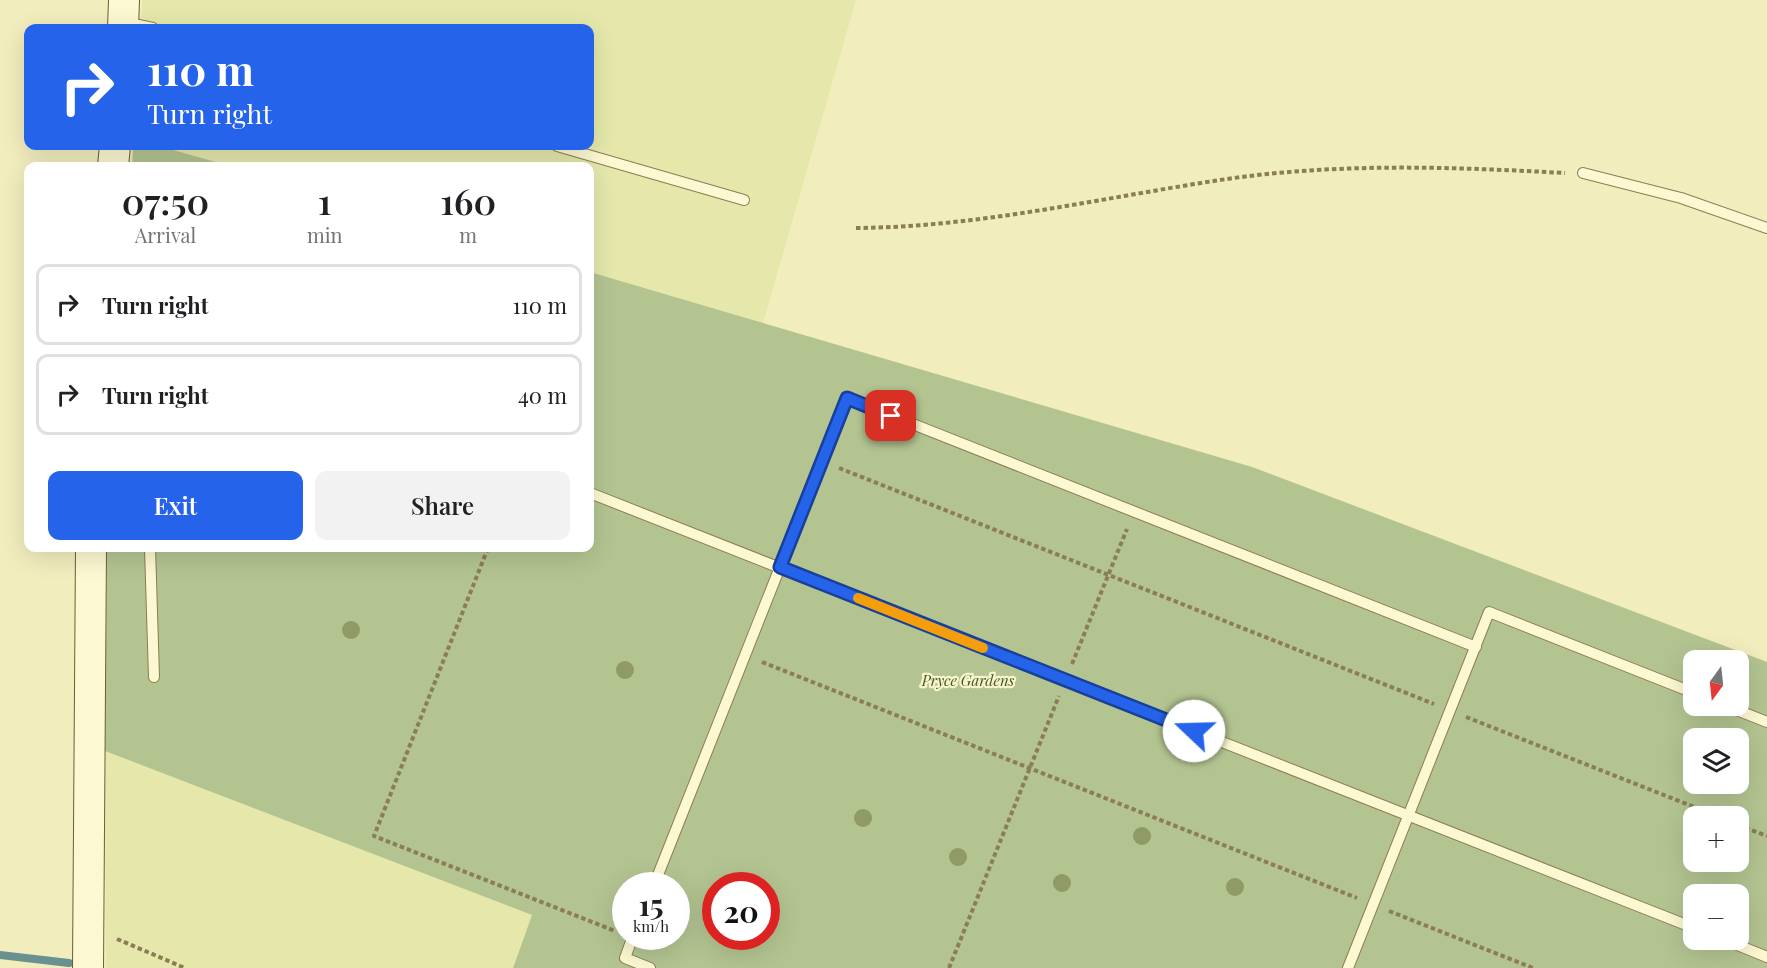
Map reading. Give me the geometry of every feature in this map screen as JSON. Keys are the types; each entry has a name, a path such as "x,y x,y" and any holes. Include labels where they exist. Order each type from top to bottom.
{"street":[{"path":"88,968 91,552"}],"lane":[{"path":"124,17 142,24"},
{"path":"571,150 744,200"},
{"path":"1583,173 1681,198 1767,228"},
{"path":"659,872 847,398 1476,646"},
{"path":"594,494 1683,924"},
{"path":"150,552 154,677"},
{"path":"1348,968 1489,612 1683,689"},
{"path":"1749,715 1767,722"},
{"path":"627,950 624,958 650,968"},
{"path":"1749,950 1767,957"}],"path":[{"path":"856,228 954,223 1236,178 1351,169 1462,167 1583,173"},
{"path":"822,461 1692,806"},
{"path":"949,968 1134,512"},
{"path":"486,552 374,836 612,930"},
{"path":"745,655 1533,968"},
{"path":"1749,829 1767,836"},
{"path":"88,927 185,968"}],"green space":[{"path":"142,0 856,0 763,323 594,273 594,162 216,162 173,150 594,150 594,24 141,24"},
{"path":"133,150 173,150 216,162 132,162"},
{"name":"Pryce Gardens","path":"594,273 1252,467 1735,650 1683,650 1683,716 1749,716 1749,655 1767,662 1767,968 513,968 532,915 105,751 107,552 594,552"},
{"path":"763,323 1252,467 1735,650 1683,650 1683,716 1749,716 1749,655 1767,662 1767,968 1579,968"},
{"path":"105,751 532,915 513,968 106,968"}],"waterway":[{"path":"0,955 69,963"}],"slow traffic":[{"path":"858,598 983,648"}],"route":[{"path":"891,416 847,398 780,567 1194,731"}]}
